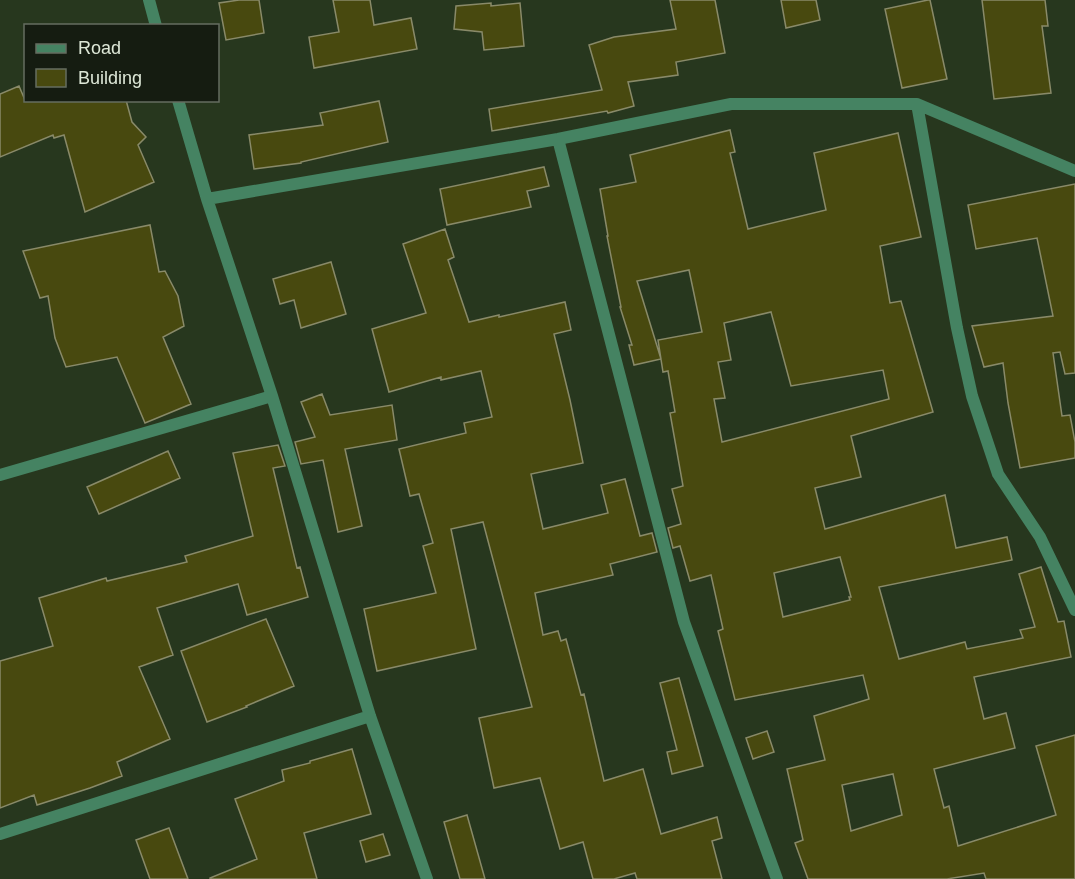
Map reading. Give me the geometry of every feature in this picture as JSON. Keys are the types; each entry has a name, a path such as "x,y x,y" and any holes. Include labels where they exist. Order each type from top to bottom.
{"street":[{"path":"149,0 155,24"},
{"path":"179,102 370,716 427,879"},
{"path":"207,199 558,139 731,104 917,104 1075,171"},
{"path":"917,104 957,328 972,396 998,474 1040,537 1075,609"},
{"path":"558,139 684,622 777,879"},
{"path":"0,475 272,396"},
{"path":"0,834 370,716"}],"building":[{"path":"259,0 264,33 226,40 219,3"},
{"path":"333,0 370,0 374,25 411,18 417,49 314,68 309,37 339,32"},
{"path":"670,0 715,0 725,53 676,62 678,75 628,82 634,106 608,113 607,111 492,131 489,109 602,90 589,45 614,37 676,29"},
{"path":"781,0 816,0 820,20 786,28"},
{"path":"930,0 947,79 902,88 885,9"},
{"path":"982,0 1045,0 1048,26 1042,26 1051,93 994,99"},
{"path":"491,3 491,6 520,3 524,46 484,50 482,32 454,29 456,6"},
{"path":"19,86 24,102 127,102 132,122 146,137 138,145 154,182 85,212 64,135 54,138 53,135 0,157 0,94"},
{"path":"379,101 388,142 301,163 254,169 249,135 323,125 320,113"},
{"path":"730,130 735,152 730,153 748,229 826,210 814,153 898,133 921,237 880,246 890,303 901,301 933,412 851,436 861,477 815,488 825,529 945,495 956,548 1007,537 1012,560 879,587 899,659 965,642 967,649 1023,638 1020,630 1035,627 1019,574 1041,567 1058,622 1064,621 1071,657 974,677 984,719 1006,713 1015,748 934,769 944,808 949,806 958,846 1056,815 1036,746 1075,735 1075,879 986,879 984,873 947,879 808,879 795,843 803,840 787,769 825,760 814,716 869,699 863,675 735,700 718,631 723,629 711,575 690,581 680,546 673,548 668,528 681,524 672,489 683,486 670,413 675,412 668,371 663,372 661,359 634,365 629,345 632,345 620,307 607,236 600,189 636,182 630,155","holes":["689,270 702,332 658,340 661,359 637,281","771,312 791,386 883,370 889,399 722,442 714,399 725,398 718,362 731,360 724,323","840,557 851,597 849,597 850,600 783,617 774,573","893,774 902,815 851,831 842,785"]},
{"path":"544,167 549,186 527,191 531,207 447,225 440,189"},
{"path":"1075,184 1075,373 1065,374 1060,352 1053,353 1062,416 1070,415 1075,442 1075,458 1020,468 1003,363 984,367 972,326 1053,316 1037,238 976,249 968,205"},
{"path":"150,225 159,272 165,271 178,296 184,326 163,337 191,404 145,423 117,357 66,367 55,338 48,296 40,298 23,251"},
{"path":"445,229 454,257 448,260 469,322 565,302 571,330 554,334 583,463 531,474 543,529 608,513 601,485 625,479 640,536 652,533 657,552 610,564 613,575 535,593 543,635 558,631 561,641 566,639 581,695 584,694 604,781 643,769 661,834 717,817 722,838 712,841 722,879 637,879 635,873 614,879 593,879 583,842 560,849 540,778 494,788 479,718 532,707 483,522 451,529 476,649 377,671 364,609 436,593 423,546 433,543 419,494 410,496 399,449 466,433 464,423 492,417 481,371 441,380 441,377 389,392 372,329 426,313 403,244"},
{"path":"331,262 346,314 301,328 294,300 280,304 273,279"},
{"path":"322,394 330,415 392,405 397,440 345,449 362,526 338,532 323,460 301,464 295,442 315,437 301,402"},
{"path":"278,445 285,466 273,468 297,568 300,567 308,597 247,615 238,584 157,608 173,655 139,667 170,739 117,762 122,776 37,805 34,795 0,808 0,661 53,646 39,598 106,578 107,581 187,562 185,556 253,536 233,453"},
{"path":"168,451 180,478 99,514 87,487"},
{"path":"266,619 294,686 207,722 181,651"},
{"path":"679,678 703,766 672,774 667,752 677,750 660,683"},
{"path":"767,731 774,752 753,759 746,738"},
{"path":"352,749 371,814 304,833 317,879 210,879 257,859 235,799 284,781 282,770"},
{"path":"467,815 485,879 460,879 444,822"},
{"path":"169,828 188,879 150,879 136,840"},
{"path":"383,834 390,855 366,862 360,841"}]}
